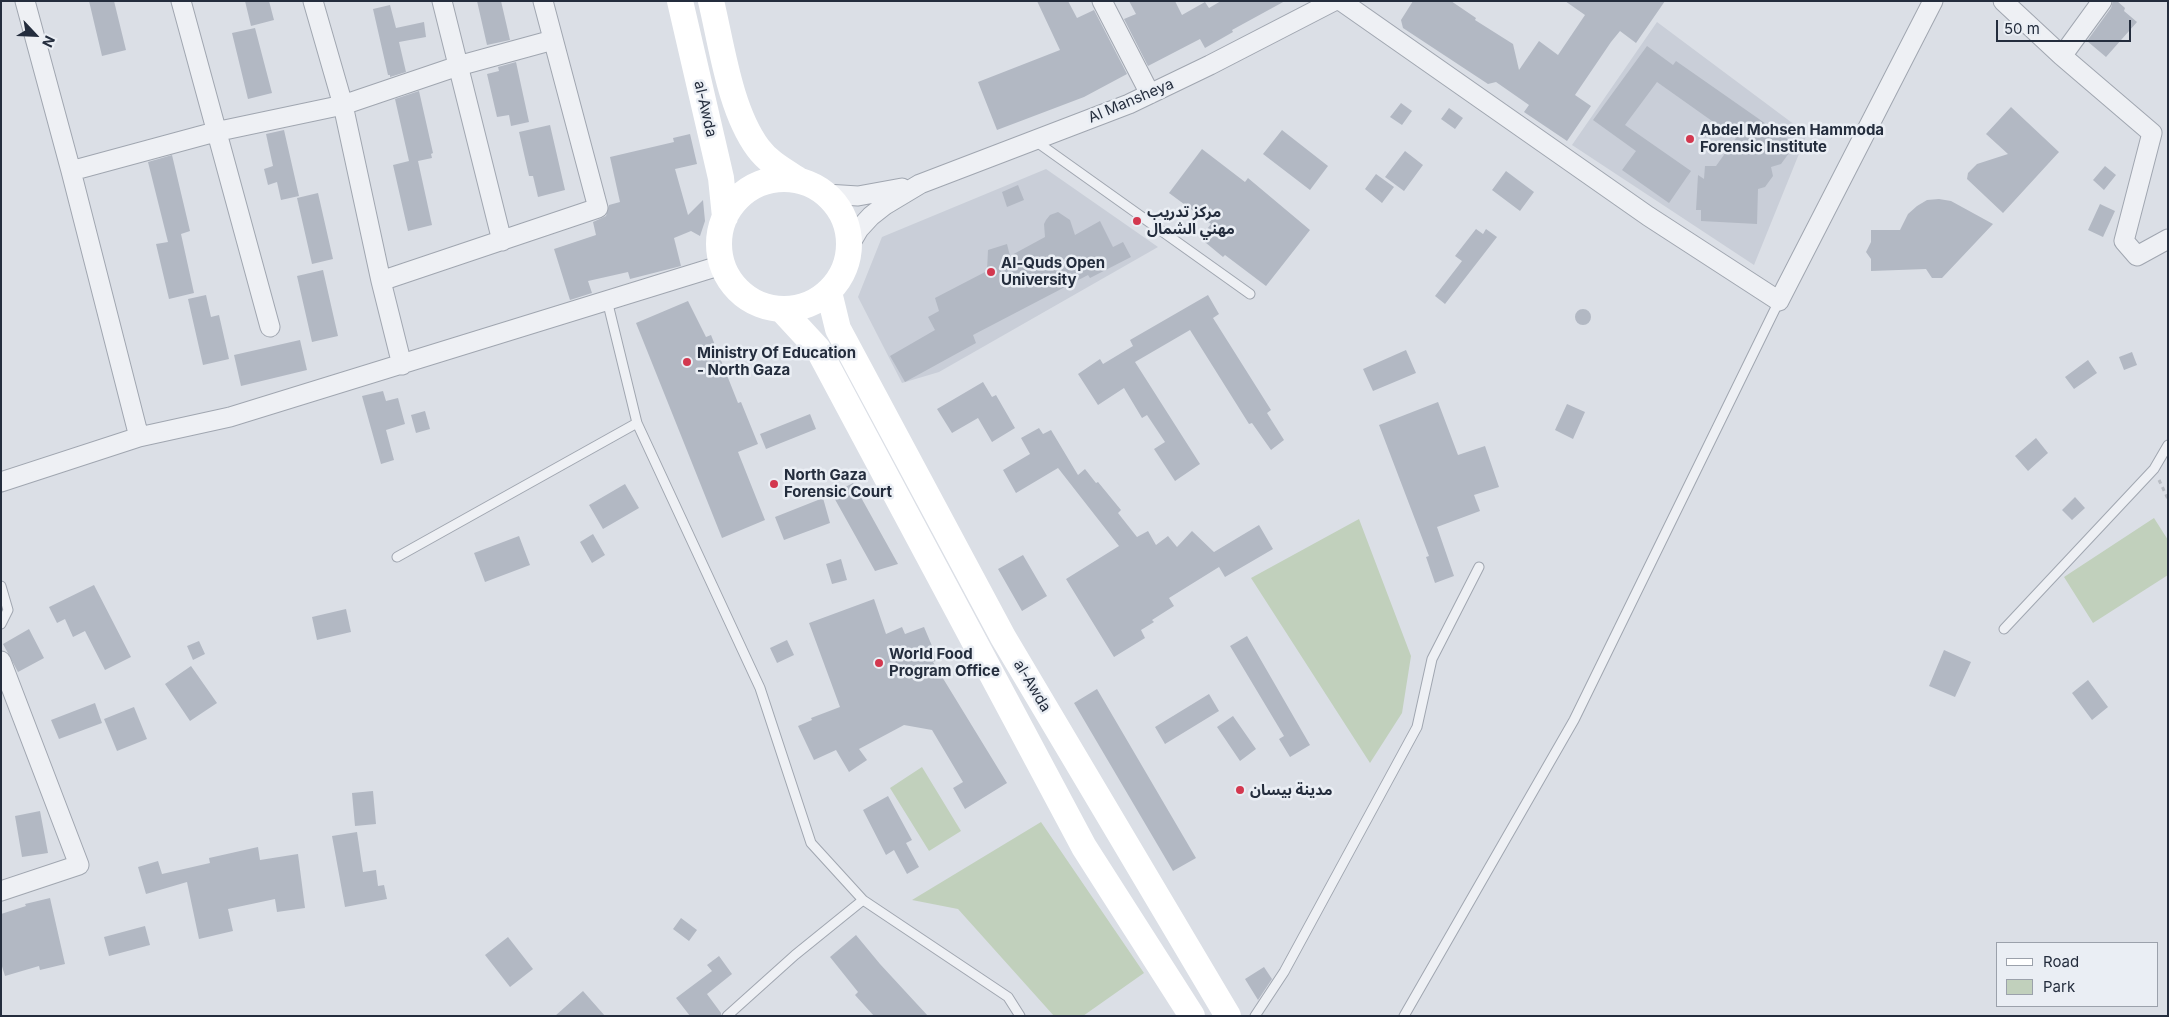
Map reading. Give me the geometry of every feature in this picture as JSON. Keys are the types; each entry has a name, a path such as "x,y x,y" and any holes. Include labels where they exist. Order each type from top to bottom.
{"main road":[{"name":"al-Awda","path":"680,1 721,178 725,217"},
{"name":"al-Awda","path":"711,1 733,95 744,125 758,149 774,165 801,181"},
{"path":"780,179 801,181 814,186 826,194 843,216 849,246 843,271 829,292 822,297 782,310 760,305 745,297 733,285 722,265 719,244 720,230 725,217 737,199 747,190 760,184 780,179"},
{"name":"al-Awda","path":"829,292 838,329 1003,638 1228,1016"},
{"name":"al-Awda","path":"782,310 818,349 1084,847 1192,1016"}],"street":[{"path":"25,1 71,171 139,437"},
{"path":"181,1 215,132 270,327"},
{"path":"313,1 343,105 381,281 402,365"},
{"path":"442,1 502,241"},
{"path":"381,281 598,208 543,1"},
{"path":"1102,1 1150,94"},
{"name":"Al Mansheya","path":"826,194 847,196 869,195 920,184 1150,94 1334,1"},
{"path":"1341,1 1648,216 1778,301 1933,1"},
{"path":"2004,1 2062,56 2160,131 2124,241 2137,256 2168,239"},
{"path":"2062,56 2102,1"},
{"path":"71,171 215,132 343,105 458,66 553,40"},
{"name":"Al Mansheya","path":"849,246 859,229 870,216 920,184"},
{"path":"1,482 139,437 230,417 722,265"},
{"path":"1,661 80,866 1,891"}],"lane":[{"path":"1034,140 1250,294"},
{"path":"607,300 637,423 760,688 811,843 863,900 1008,997 1020,1016"},
{"path":"1404,1016 1574,720 1778,301"},
{"path":"397,557 637,423"},
{"path":"2004,628 2154,469 2168,445"},
{"path":"1255,1016 1284,972 1416,727 1432,659 1478,567"},
{"path":"1,586 8,610 1,624"},
{"path":"727,1016 795,956 863,900"}],"shaded area":[{"name":"Abdel Mohsen Hammoda Forensic Institute","path":"1657,22 1807,134 1754,265 1572,145"},
{"name":"Al-Quds Open University","path":"1046,169 1158,247 939,372 902,383 858,297 882,237"}],"green space":[{"path":"2154,518 2168,540 2168,575 2093,623 2064,577"},
{"path":"1359,519 1411,656 1402,713 1370,763 1251,578"},
{"path":"922,767 961,831 929,851 890,788"},
{"path":"1041,822 1144,973 1083,1016 1054,1016 958,909 912,900"}],"building":[{"path":"89,1 114,1 126,50 102,56"},
{"path":"245,1 269,1 274,20 251,26"},
{"path":"477,1 501,1 510,40 487,45"},
{"path":"1037,1 1068,1 1077,18 1094,10 1127,74 1084,97 997,130 978,82 1060,50"},
{"path":"1129,1 1175,1 1182,15 1205,2 1209,8 1221,1 1285,1 1232,30 1233,32 1205,48 1200,39 1148,66 1124,19 1136,14"},
{"path":"1413,1 1451,1 1476,18 1475,20 1513,44 1519,70 1539,41 1558,55 1585,15 1565,1 1665,1 1636,43 1620,31 1611,42 1575,95 1591,106 1567,141 1524,112 1529,105 1496,82 1488,84 1403,28 1401,20"},
{"path":"2113,1 2117,1 2125,8 2124,11 2137,22 2106,57 2087,41 2111,8"},
{"path":"390,5 396,28 424,22 426,37 399,42 406,72 390,77 373,9"},
{"path":"255,28 272,93 248,99 232,33"},
{"path":"1647,46 1673,65 1676,61 1789,140 1792,149 1781,164 1771,167 1773,176 1765,187 1758,189 1757,224 1701,221 1701,210 1696,210 1698,175 1704,179 1705,166 1716,166 1736,138 1657,82 1625,125 1691,171 1669,203 1622,170 1636,151 1593,120"},
{"path":"516,62 529,122 511,126 509,115 497,117 487,74 499,71 498,67"},
{"path":"419,91 433,153 431,154 432,158 418,161 432,225 408,231 393,165 409,161 395,99"},
{"path":"1401,103 1412,111 1402,125 1390,117"},
{"path":"2011,107 2059,152 2003,213 1967,179 1968,173 1977,164 2008,154 1986,134"},
{"path":"1449,108 1463,118 1455,129 1441,119"},
{"path":"550,125 565,190 538,197 533,176 529,176 519,132"},
{"path":"284,130 299,196 281,200 277,182 268,185 264,169 273,166 266,134"},
{"path":"1282,130 1328,166 1310,190 1263,154"},
{"path":"690,134 697,164 675,169 688,215 703,200 705,221 700,236 691,231 674,238 681,266 630,279 628,272 588,281 592,293 570,300 554,249 596,235 593,222 606,216 609,205 620,202 610,157 674,142 673,138"},
{"path":"1202,149 1245,182 1248,178 1310,230 1266,286 1225,255 1223,257 1200,238 1211,224 1169,193"},
{"path":"1405,151 1423,165 1404,191 1385,177"},
{"path":"172,155 190,231 181,234 194,293 169,299 156,244 168,242 148,162"},
{"path":"2105,166 2116,175 2104,190 2093,180"},
{"path":"1506,171 1534,192 1520,211 1492,190"},
{"path":"1376,174 1394,187 1382,203 1365,189"},
{"path":"1018,185 1024,200 1007,207 1002,192"},
{"path":"318,193 333,259 312,264 297,198"},
{"path":"1927,200 1951,201 1993,224 1942,278 1932,278 1926,269 1871,271 1871,259 1866,252 1871,242 1871,230 1900,230 1908,214 1917,206"},
{"path":"2100,204 2115,211 2103,237 2088,230"},
{"path":"1058,212 1070,220 1075,235 1100,221 1113,247 1123,242 1131,257 1090,278 1088,275 973,335 976,343 905,382 890,356 935,330 928,317 939,311 935,298 987,271 988,250 1007,244 1010,256 1045,237 1044,224 1046,220 1050,215"},
{"path":"1476,229 1483,234 1486,229 1497,237 1445,304 1435,296 1462,261 1455,256"},
{"path":"323,270 338,336 312,342 297,276"},
{"path":"206,295 211,317 219,315 229,359 203,365 188,299"},
{"path":"1208,295 1219,314 1213,318 1271,410 1267,413 1284,440 1271,450 1252,423 1249,424 1190,330 1135,362 1200,464 1175,481 1154,449 1165,442 1147,415 1142,418 1124,388 1098,405 1078,374 1100,359 1103,364 1133,346 1130,340"},
{"name":"Ministry Of Education - North Gaza","path":"688,301 706,337 711,335 738,403 741,402 758,444 738,452 765,520 722,538 636,323"},
{"path":"1583,309 1591,317 1583,325 1575,317"},
{"path":"300,340 307,370 241,386 234,355"},
{"path":"1406,350 1416,373 1373,391 1363,369"},
{"path":"2132,352 2137,365 2124,370 2119,357"},
{"path":"2088,360 2097,373 2074,389 2065,377"},
{"path":"983,382 992,397 996,395 1015,428 992,442 978,418 952,433 937,409"},
{"path":"383,391 386,401 398,398 405,424 386,430 394,460 381,464 362,396"},
{"path":"1438,402 1458,455 1485,446 1499,487 1474,495 1480,511 1437,527 1454,576 1435,583 1426,557 1429,556 1379,425"},
{"path":"1567,404 1585,412 1573,439 1555,430"},
{"path":"425,411 430,429 416,433 411,415"},
{"path":"810,414 816,429 766,449 760,434"},
{"path":"1039,428 1043,434 1051,430 1078,475 1085,469 1096,483 1098,482 1121,510 1118,513 1137,537 1148,531 1156,545 1168,536 1177,547 1192,531 1214,552 1259,525 1273,549 1225,577 1219,567 1169,598 1174,606 1152,620 1154,622 1141,630 1145,638 1114,657 1066,579 1119,546 1058,468 1016,493 1003,470 1030,454 1021,438"},
{"path":"2036,438 2048,453 2028,471 2015,456"},
{"path":"853,483 898,564 875,571 832,494"},
{"path":"625,484 639,508 603,529 589,505"},
{"path":"2075,497 2085,508 2072,520 2062,510"},
{"path":"823,498 830,523 784,540 775,517"},
{"path":"593,534 605,555 592,563 580,542"},
{"path":"519,536 530,565 485,582 474,553"},
{"path":"1023,555 1047,596 1022,611 998,569"},
{"path":"841,559 847,580 832,584 826,564"},
{"path":"94,585 131,657 105,670 85,631 73,637 65,619 57,623 49,607"},
{"path":"874,599 886,634 902,627 905,634 924,627 938,660 933,662 1007,783 965,809 953,788 963,782 932,730 904,725 859,749 867,760 849,772 836,750 814,760 798,726 812,720 811,718 840,707 809,623"},
{"path":"346,609 351,632 317,640 312,617"},
{"path":"29,629 44,658 18,672 3,644"},
{"path":"1247,636 1310,745 1290,757 1279,739 1284,736 1230,646"},
{"path":"787,640 794,655 777,663 770,648"},
{"path":"199,641 205,654 193,660 187,646"},
{"path":"1944,650 1971,662 1955,697 1929,686"},
{"path":"191,666 217,703 190,721 165,684"},
{"path":"2088,680 2108,707 2092,720 2072,693"},
{"path":"1097,689 1196,858 1173,871 1074,703"},
{"path":"1209,694 1219,711 1165,744 1155,727"},
{"path":"95,703 102,723 59,739 51,720"},
{"path":"134,707 147,739 117,751 104,719"},
{"path":"1233,716 1256,749 1240,761 1217,727"},
{"path":"373,791 376,824 355,826 352,793"},
{"path":"888,796 912,840 906,843 919,867 907,874 894,850 886,855 863,810"},
{"path":"40,811 48,853 22,857 15,816"},
{"path":"357,832 363,872 376,870 378,886 384,885 387,899 345,907 332,836"},
{"path":"258,847 260,860 298,854 305,908 277,912 275,899 228,909 233,931 199,939 187,882 146,894 138,867 158,861 162,874 210,863 209,858"},
{"path":"50,898 65,964 40,970 39,966 5,976 1,963 1,914 26,906 25,904"},
{"path":"681,918 697,930 689,941 673,929"},
{"path":"145,926 150,945 109,956 104,937"},
{"path":"856,935 928,1016 874,1016 855,995 858,992 830,957"},
{"path":"508,937 533,969 510,987 485,955"},
{"path":"719,956 732,974 707,994 721,1013 721,1016 690,1016 676,998 712,971 707,965"},
{"path":"1264,967 1272,979 1258,1000 1245,979"},
{"path":"583,991 605,1016 555,1016"}],"place":[{"name":"Abdel Mohsen Hammoda Forensic Institute","path":"1690,139"},
{"name":"مركز تدريب مهني الشمال","path":"1137,221"},
{"name":"Al-Quds Open University","path":"991,272"},
{"name":"Ministry Of Education - North Gaza","path":"687,362"},
{"name":"North Gaza Forensic Court","path":"774,484"},
{"name":"World Food Program Office","path":"879,663"},
{"name":"مدينة بيسان","path":"1240,790"}]}
